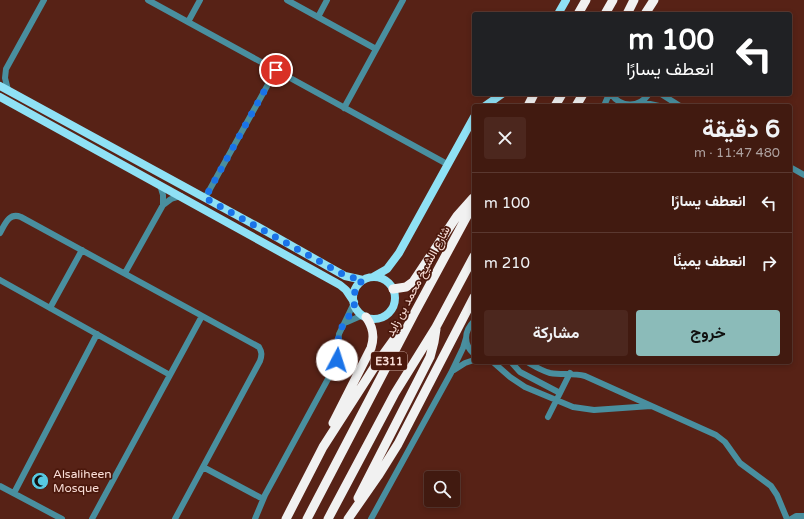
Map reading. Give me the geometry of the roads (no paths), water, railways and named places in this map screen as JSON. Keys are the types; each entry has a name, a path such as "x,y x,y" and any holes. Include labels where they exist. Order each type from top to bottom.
{"highway":[{"path":"579,12 586,0"},
{"path":"606,12 613,0"},
{"path":"628,12 634,0"},
{"path":"647,12 655,0"},
{"path":"392,287 406,287 413,282 457,216 472,200"},
{"name":"شارع الشيخ محمد بن زايد","path":"307,519 472,207"},
{"name":"E311","path":"328,519 395,393 436,327 472,260"},
{"path":"348,519 375,482 398,444 472,302"},
{"path":"323,447 377,363 414,314"},
{"path":"286,519 371,348 374,335 370,322 365,316"},
{"path":"348,519 430,357 436,327"}],"main road":[{"path":"559,12 566,0"},
{"path":"0,86 346,276 363,280"},
{"path":"488,104 499,96"},
{"path":"0,97 340,285 346,290 358,310 365,316 379,318 389,312 395,301 390,271 397,255 472,120"},
{"path":"260,240 279,245 282,243 282,240"},
{"path":"354,302 354,292 359,284 363,280 385,271 397,255"},
{"path":"373,277 386,280 392,287"}],"street":[{"path":"0,74 6,69 44,0"},
{"path":"148,0 447,164"},
{"path":"188,22 200,0"},
{"path":"287,0 376,50"},
{"path":"318,17 327,0"},
{"path":"344,108 403,0"},
{"path":"6,69 6,82 8,90"},
{"path":"205,198 276,70"},
{"path":"612,96 623,104"},
{"path":"641,102 647,96"},
{"path":"664,96 677,104"},
{"path":"0,104 9,102"},
{"path":"634,104 641,102 650,104"},
{"path":"792,168 804,175"},
{"path":"160,185 163,195 163,205"},
{"path":"125,273 163,205 171,199 181,196"},
{"path":"0,233 10,217 18,216 259,346 262,356 175,519"},
{"path":"50,308 82,250"},
{"path":"0,280 170,375"},
{"path":"255,519 262,499 335,366 339,334 354,302"},
{"path":"92,519 202,316"},
{"path":"345,323 365,316"},
{"path":"371,519 451,373 463,348 467,331 472,324"},
{"path":"14,493 97,334"},
{"path":"466,338 467,345 472,352"},
{"path":"451,373 465,362 472,360"},
{"path":"495,364 517,382 556,401 573,407 587,410 652,406"},
{"path":"513,364 520,372 560,394"},
{"path":"531,364 546,372 585,376 721,438 740,464 771,486 777,495 787,519"},
{"path":"548,417 570,374"},
{"path":"203,467 262,499"},
{"path":"0,486 62,519"},
{"path":"791,519 796,516 804,516"}],"place":[{"name":"Alsaliheen Mosque","path":"40,481"}]}
